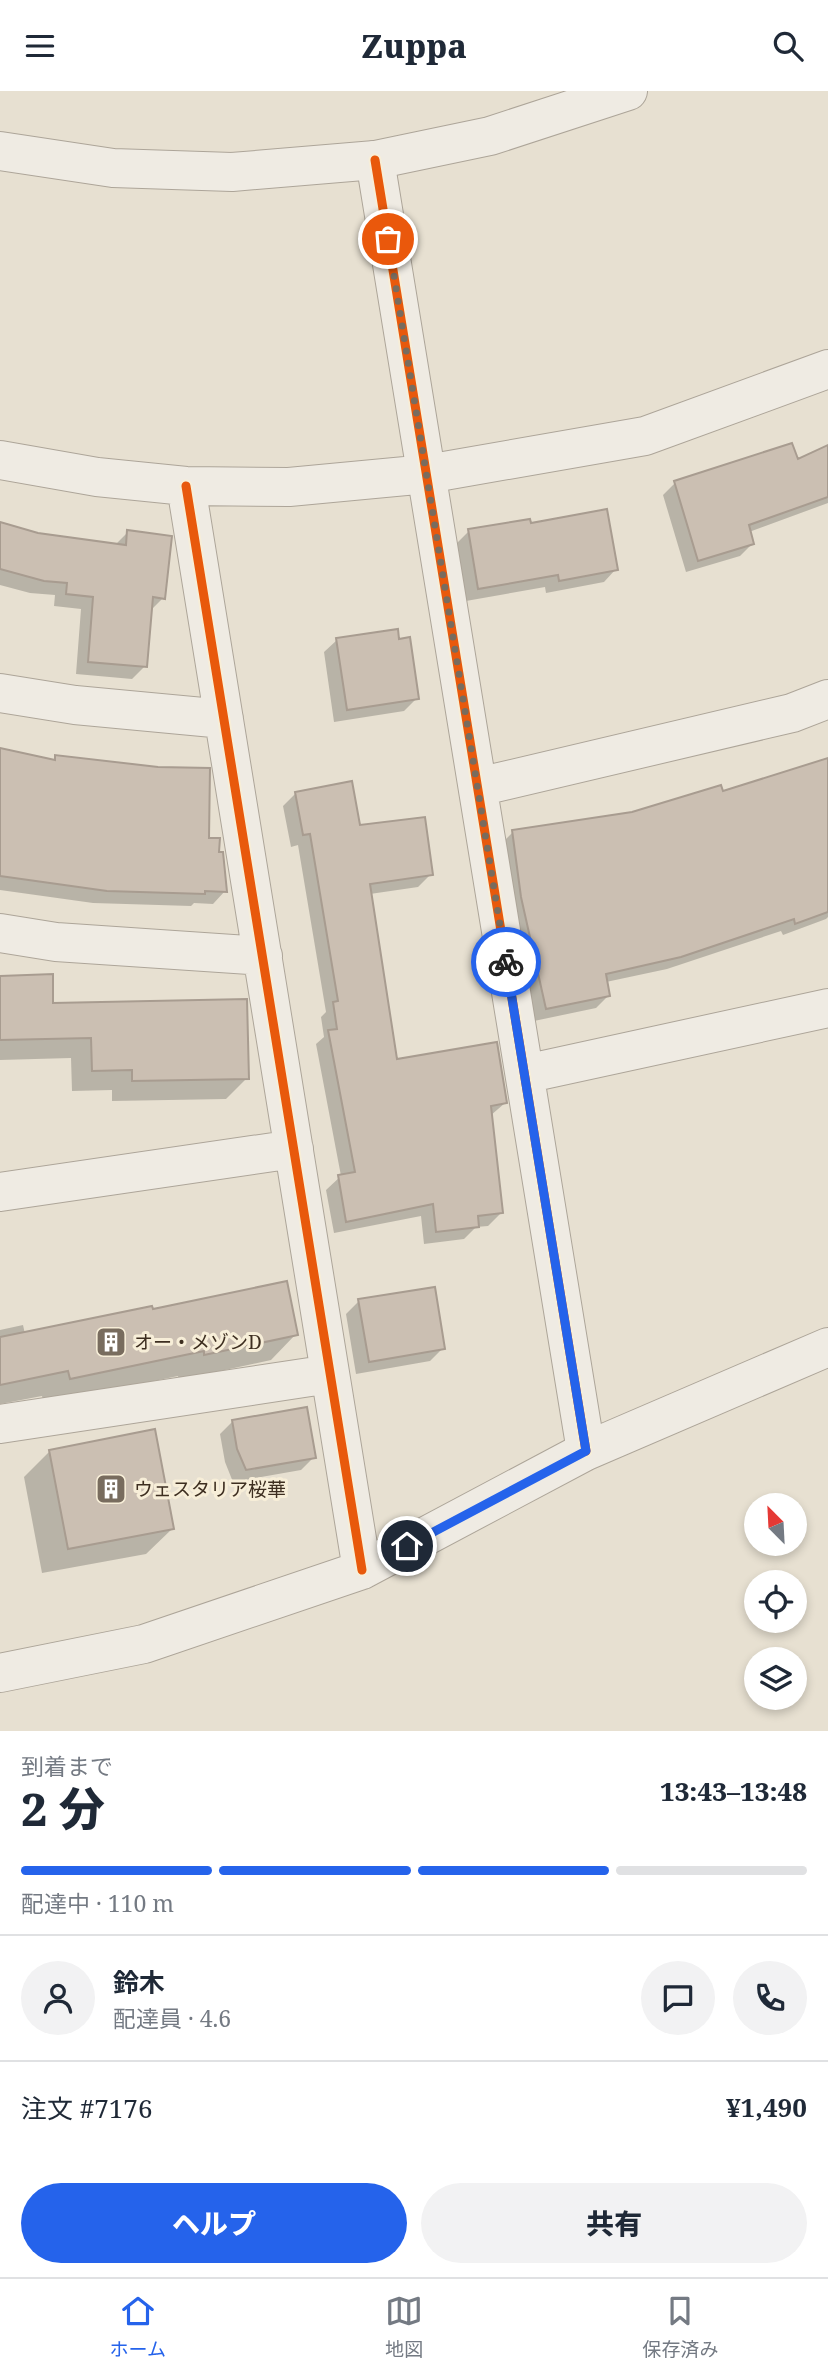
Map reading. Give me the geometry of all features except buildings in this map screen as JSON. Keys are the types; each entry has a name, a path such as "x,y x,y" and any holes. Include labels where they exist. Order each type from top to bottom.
{"street":[{"path":"0,151 113,168 232,172 375,160 490,136 628,91"},
{"path":"375,160 586,1451"},
{"path":"0,460 97,477 187,486 289,487 426,474 645,436 828,369"},
{"path":"187,486 362,1570"},
{"path":"0,693 75,705 224,719"},
{"path":"478,787 792,713 828,699"},
{"path":"0,933 56,942 263,956"},
{"path":"524,1074 828,1008"},
{"path":"0,1192 294,1149"},
{"path":"0,1673 144,1644 362,1570 586,1451 828,1347"},
{"path":"0,1424 330,1374"}],"cycle path":[{"path":"375,160 586,1451"},
{"path":"186,486 362,1570"}],"way so far":[{"path":"388,239 506,962"}],"place":[{"name":"オー・メゾンD","path":"111,1342"},
{"name":"ウェスタリア桜華","path":"111,1489"}],"route":[{"path":"407,1546 586,1451 506,962"}]}
